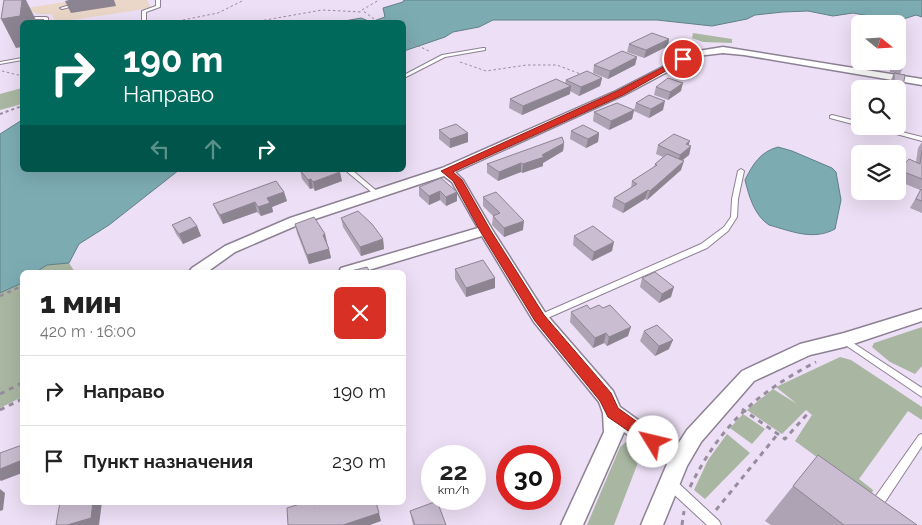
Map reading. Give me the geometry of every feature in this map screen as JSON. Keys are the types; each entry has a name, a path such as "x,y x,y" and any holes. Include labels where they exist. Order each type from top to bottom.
{"street":[{"path":"200,270 230,249 295,221 446,171 584,110 683,59 703,52 723,50 744,52 922,82"},
{"path":"446,171 457,180 540,318 606,397 613,413 614,432 572,525"},
{"path":"352,270 453,239 486,231"},
{"path":"652,525 679,461 694,436 748,376 806,349 844,340 922,316"},
{"path":"613,413 679,461"}],"lane":[{"path":"144,20 144,11 158,7 158,0"},
{"path":"62,8 86,3"},
{"path":"18,19 35,16 46,18 46,20"},
{"path":"406,76 444,56 483,49"},
{"path":"0,63 20,59"},
{"path":"832,117 851,122"},
{"path":"906,135 922,139"},
{"path":"540,318 704,246 726,229 734,217 734,199 741,171"},
{"path":"350,172 377,194"},
{"path":"844,340 922,393"},
{"path":"869,516 922,438"},
{"path":"670,483 712,522"}],"path":[{"path":"183,20 218,13 244,0"},
{"path":"362,12 362,10 379,0"},
{"path":"267,20 348,9 362,12 374,20"},
{"path":"406,39 417,46 486,71 527,65 557,64 589,78"},
{"path":"0,71 20,76"},
{"path":"0,114 20,107"},
{"path":"0,296 20,287"},
{"path":"682,525 686,499 698,470 715,441 742,409 769,387 821,360"},
{"path":"0,394 20,384"},
{"path":"0,410 20,400"},
{"path":"742,409 785,439 809,412"},
{"path":"712,522 777,435"}],"shaded area":[{"path":"78,0 147,0 151,8 72,20 54,20 52,14 37,14 26,8"},
{"path":"404,0 922,0 922,17 916,15 906,18 906,15 864,15 853,13 833,16 808,11 755,15 747,19 712,26 657,20 493,20 479,27 453,32 445,37 406,50 406,20 377,20 385,17 383,8 403,2"},
{"path":"361,18 366,20 350,20"},
{"path":"693,33 732,39 732,43 703,42 692,38"},
{"path":"20,89 20,105 0,110 0,94"},
{"path":"20,121 20,172 176,172 109,225 79,244 69,263 47,265 39,270 20,270 20,284 0,293 0,134"},
{"path":"778,147 832,168 836,172 841,200 835,229 827,233 802,234 769,225 759,216 750,199 745,180 762,155"},
{"path":"69,263 74,270 39,270 47,265"},
{"path":"20,284 20,398 0,408 0,293"},
{"path":"922,327 922,366 915,374 890,362 872,347 874,343"},
{"path":"840,357 851,360 922,407 922,420 908,411 859,479 873,490 871,497 795,441 812,415 806,410 782,434 747,410 773,389 797,404 776,387"},
{"path":"743,414 765,429 752,444 730,428"},
{"path":"727,434 750,453 705,499 694,490 708,460"},
{"path":"627,441 637,443 642,452 614,525 587,525 620,447"}],"building":[{"path":"4,0 22,0 20,16 1,19"},
{"path":"652,33 669,39 646,50 629,44"},
{"path":"622,51 637,57 610,71 594,65"},
{"path":"587,71 602,78 581,87 566,80"},
{"path":"894,73 905,75 904,80 894,80"},
{"path":"668,78 683,83 670,92 656,87"},
{"path":"556,79 571,86 523,106 510,99"},
{"path":"649,95 665,101 651,109 636,103"},
{"path":"617,103 634,110 611,121 594,112"},
{"path":"456,124 468,133 450,139 439,130"},
{"path":"583,125 599,133 588,139 571,131"},
{"path":"674,134 690,141 686,144 691,146 680,155 658,145"},
{"path":"562,137 564,143 542,155 544,157 521,163 499,172 487,164"},
{"path":"922,150 922,179 906,173 906,162 909,159 920,164"},
{"path":"667,154 684,161 650,191 648,190 625,204 614,198 637,184 632,181 657,165 655,164"},
{"path":"302,172 340,172 313,182 311,179 308,180"},
{"path":"441,178 457,192 446,197 440,191 429,196 419,187"},
{"path":"276,181 284,192 267,198 270,203 258,207 255,202 220,215 213,204"},
{"path":"922,190 922,201 916,199"},
{"path":"496,192 524,221 504,228 493,216 500,213 483,197"},
{"path":"358,211 372,224 383,239 360,247 341,218"},
{"path":"190,217 197,226 179,234 172,225"},
{"path":"314,217 325,234 323,235 329,249 307,255 295,224"},
{"path":"593,226 614,242 594,252 574,236"},
{"path":"483,260 495,278 466,288 455,269"},
{"path":"367,267 369,270 355,270"},
{"path":"655,272 674,287 662,294 642,278"},
{"path":"587,305 590,309 599,305 603,308 610,305 631,327 609,337 606,333 595,338 571,312"},
{"path":"657,325 673,340 659,346 644,331"},
{"path":"20,446 20,461 0,469 0,453"},
{"path":"818,455 917,525 844,525 793,486"},
{"path":"59,505 93,505 91,518 67,525 56,525"},
{"path":"296,505 377,505 379,513 343,525 288,525 287,508"},
{"path":"421,507 421,510 440,510 446,525 415,525 410,511"}],"route":[{"path":"653,442 613,413 606,397 540,318 457,180 446,171 620,93 683,59"}]}
